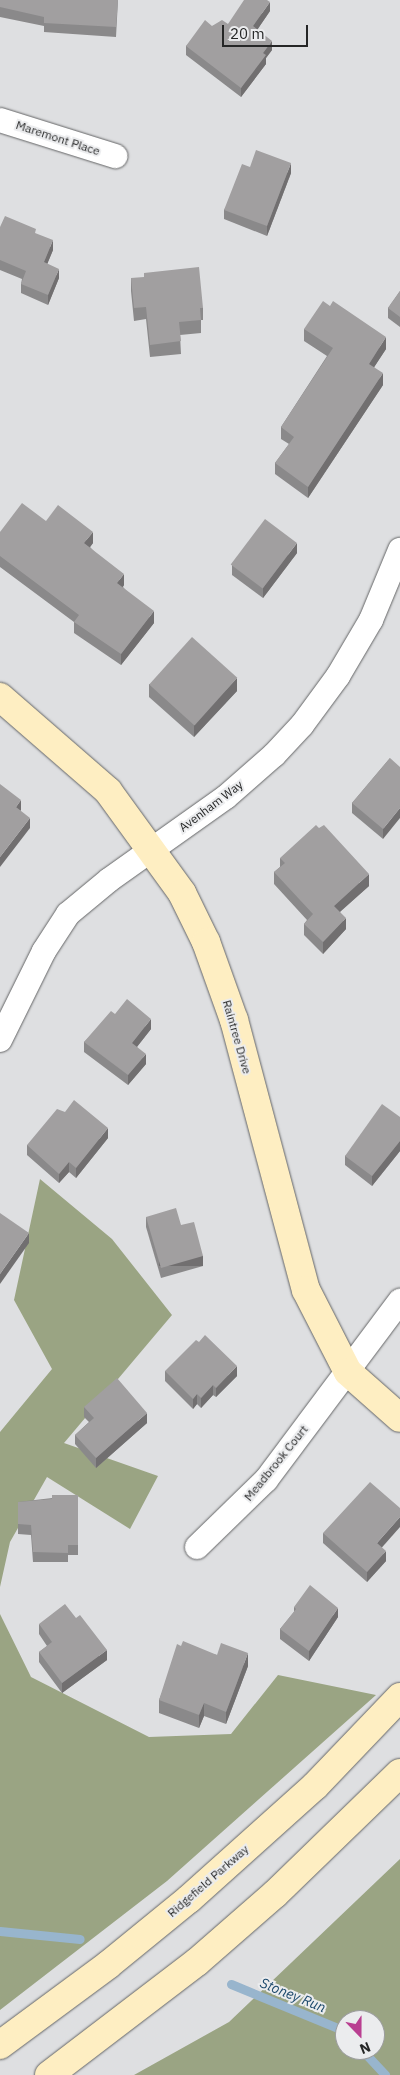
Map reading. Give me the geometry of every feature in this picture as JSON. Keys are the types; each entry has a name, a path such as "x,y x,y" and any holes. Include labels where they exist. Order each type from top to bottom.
{"main road":[{"name":"Raintree Drive","path":"0,697 108,791 182,893 206,942 234,1020 300,1272 348,1372 400,1418"},
{"name":"Ridgefield Parkway","path":"0,2046 108,1965 189,1899 314,1786 400,1697"},
{"path":"49,2075 197,1962 275,1894 400,1773"}],"street":[{"name":"Maremont Place","path":"0,120 115,156"},
{"name":"Avenham Way","path":"0,1040 56,930 68,914 109,880 226,797 274,755 302,725 338,676 371,620 400,550"},
{"name":"Meadbrook Court","path":"197,1547 266,1480 400,1301"}],"green space":[{"path":"40,1179 112,1239 172,1315 64,1443 158,1476 130,1529 47,1477 10,1542 0,1587 0,1432 52,1369 14,1300"},
{"path":"0,1614 31,1677 149,1737 231,1734 278,1675 376,1695 167,1881 0,2010"},
{"path":"400,1859 400,2075 134,2075 229,2022"}],"building":[{"path":"0,0 118,0 116,27 44,23 44,17 0,7"},
{"path":"244,0 267,0 270,2 253,26 272,41 263,53 266,55 241,88 186,46 205,20 212,26 222,20 228,24"},
{"path":"256,150 291,163 267,226 224,210 242,164 250,167"},
{"path":"5,216 36,229 35,233 53,240 44,262 59,269 48,295 21,284 26,271 0,260 0,227"},
{"path":"199,267 203,308 200,308 201,320 179,322 181,341 150,345 146,307 134,308 131,278 144,277 144,273"},
{"path":"400,291 400,317 388,308"},
{"path":"323,301 330,306 333,301 386,337 369,364 383,373 308,487 275,463 294,437 281,427 333,348 304,329"},
{"path":"22,503 46,521 58,505 93,532 84,543 124,574 117,583 154,611 121,654 74,622 79,615 0,556 0,532"},
{"path":"265,519 297,543 263,589 231,565"},
{"path":"192,637 237,678 195,725 149,685"},
{"path":"390,758 400,767 400,808 383,829 352,803"},
{"path":"0,784 21,800 16,807 30,818 0,857"},
{"path":"316,825 319,828 324,825 369,874 334,906 346,918 323,942 304,924 313,914 274,872 285,863 280,858"},
{"path":"127,999 151,1019 132,1043 146,1054 128,1075 84,1042 111,1011 115,1014"},
{"path":"74,1100 108,1128 76,1168 69,1162 59,1174 27,1145 57,1109 65,1112"},
{"path":"382,1104 400,1117 400,1141 372,1176 345,1156"},
{"path":"176,1208 181,1225 194,1222 203,1256 161,1268 146,1217"},
{"path":"0,1213 29,1233 0,1274"},
{"path":"205,1335 237,1366 216,1388 213,1385 201,1398 197,1394 193,1399 165,1371 196,1340 199,1342"},
{"path":"117,1378 147,1413 96,1458 75,1435 94,1418 84,1407"},
{"path":"370,1482 400,1508 400,1517 377,1543 386,1551 367,1572 323,1533"},
{"path":"52,1495 78,1495 78,1545 68,1545 68,1553 33,1552 31,1525 18,1524 18,1502 52,1499"},
{"path":"310,1585 338,1608 309,1651 280,1629 296,1609 294,1607"},
{"path":"65,1604 76,1618 80,1615 107,1650 62,1683 39,1652 52,1642 39,1624"},
{"path":"183,1641 217,1655 221,1643 248,1653 226,1712 204,1703 199,1715 159,1700 177,1644 181,1646"}],"waterway":[{"name":"Stoney Run","path":"0,1931 80,1939"},
{"name":"Stoney Run","path":"231,1984 335,2027"},
{"name":"Stoney Run","path":"371,2060 385,2075"}]}
